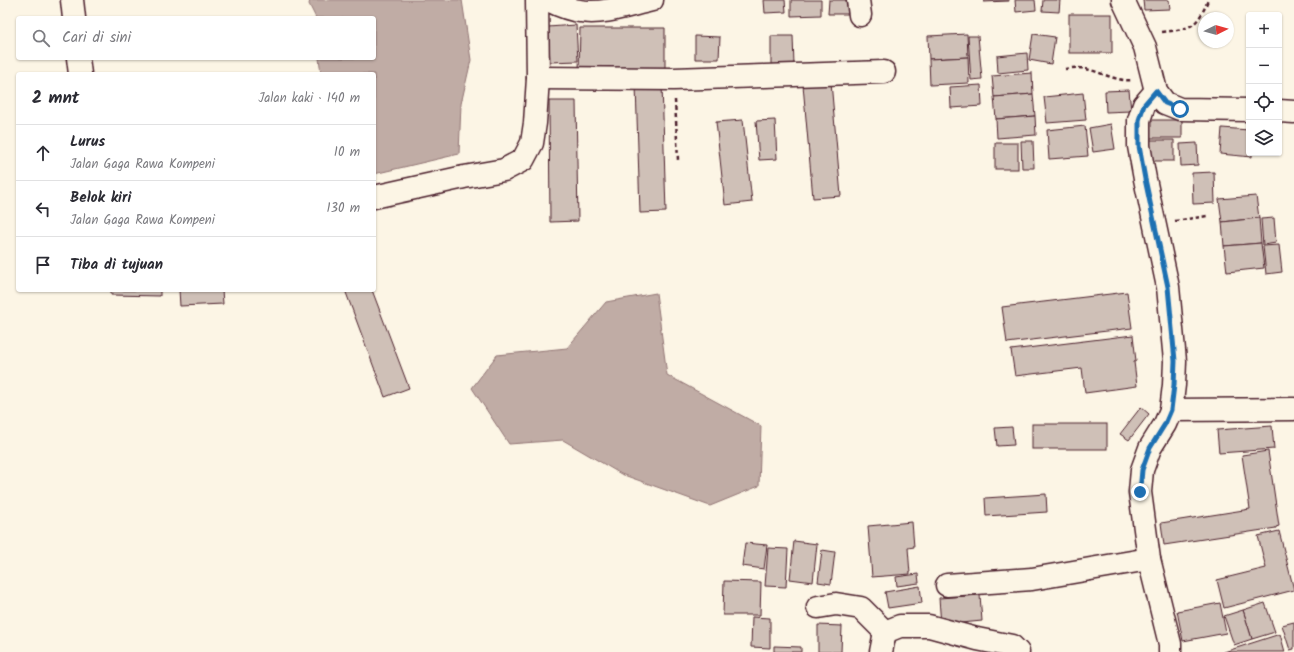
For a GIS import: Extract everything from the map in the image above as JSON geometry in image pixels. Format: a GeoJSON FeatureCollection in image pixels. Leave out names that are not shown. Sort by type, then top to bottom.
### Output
{"type":"FeatureCollection","features":[{"type":"Feature","properties":{"kind":"street"},"geometry":{"type":"LineString","coordinates":[[72,0],[74,16]]}},
{"type":"Feature","properties":{"kind":"street"},"geometry":{"type":"LineString","coordinates":[[376,197],[464,177],[504,170],[523,160],[532,143],[535,123],[538,78],[537,0]]}},
{"type":"Feature","properties":{"kind":"street"},"geometry":{"type":"LineString","coordinates":[[548,0],[561,7],[581,12],[602,11],[652,0]]}},
{"type":"Feature","properties":{"kind":"street"},"geometry":{"type":"LineString","coordinates":[[1123,0],[1145,47],[1154,85],[1165,103],[1180,109],[1246,110]]}},
{"type":"Feature","properties":{"kind":"street"},"geometry":{"type":"LineString","coordinates":[[78,60],[80,72]]}},
{"type":"Feature","properties":{"kind":"street"},"geometry":{"type":"LineString","coordinates":[[538,78],[674,80],[884,72]]}},
{"type":"Feature","properties":{"kind":"street"},"geometry":{"type":"LineString","coordinates":[[1154,85],[1144,105],[1139,120],[1139,146],[1168,287],[1175,361],[1171,410],[1165,424],[1150,448],[1142,470],[1140,492],[1149,559],[1170,644],[1170,652]]}},
{"type":"Feature","properties":{"kind":"street"},"geometry":{"type":"LineString","coordinates":[[1282,111],[1294,112]]}},
{"type":"Feature","properties":{"kind":"street"},"geometry":{"type":"LineString","coordinates":[[1171,410],[1294,409]]}},
{"type":"Feature","properties":{"kind":"street"},"geometry":{"type":"LineString","coordinates":[[947,585],[1032,579],[1149,559]]}},
{"type":"Feature","properties":{"kind":"street"},"geometry":{"type":"LineString","coordinates":[[818,607],[836,604],[861,608],[883,642],[900,626],[929,626],[977,639],[1012,646],[1018,652]]}},
{"type":"Feature","properties":{"kind":"path"},"geometry":{"type":"LineString","coordinates":[[1140,35],[1177,30],[1191,26],[1203,12],[1208,0]]}},
{"type":"Feature","properties":{"kind":"path"},"geometry":{"type":"LineString","coordinates":[[1065,69],[1085,68],[1128,81],[1154,85]]}},
{"type":"Feature","properties":{"kind":"path"},"geometry":{"type":"LineString","coordinates":[[674,80],[678,160]]}},
{"type":"Feature","properties":{"kind":"path"},"geometry":{"type":"LineString","coordinates":[[1155,224],[1207,216]]}},
{"type":"Feature","properties":{"kind":"shaded area"},"geometry":{"type":"Polygon","coordinates":[[[310,0],[462,0],[471,60],[461,104],[459,154],[376,174],[376,72],[321,72],[319,60],[376,60],[376,16],[315,16],[309,4],[310,0]]]}},
{"type":"Feature","properties":{"kind":"shaded area"},"geometry":{"type":"Polygon","coordinates":[[[656,293],[667,375],[761,426],[759,486],[710,506],[621,474],[563,440],[509,444],[472,388],[497,355],[567,348],[606,302],[656,293]]]}},
{"type":"Feature","properties":{"kind":"building"},"geometry":{"type":"Polygon","coordinates":[[[764,0],[785,0],[786,12],[765,13],[764,0]]]}},
{"type":"Feature","properties":{"kind":"building"},"geometry":{"type":"Polygon","coordinates":[[[791,0],[821,0],[821,15],[791,16],[791,0]]]}},
{"type":"Feature","properties":{"kind":"building"},"geometry":{"type":"Polygon","coordinates":[[[829,0],[850,0],[850,14],[828,14],[829,0]]]}},
{"type":"Feature","properties":{"kind":"building"},"geometry":{"type":"Polygon","coordinates":[[[984,0],[1009,0],[1009,1],[984,2],[984,0]]]}},
{"type":"Feature","properties":{"kind":"building"},"geometry":{"type":"Polygon","coordinates":[[[1015,0],[1035,0],[1036,10],[1016,12],[1015,0]]]}},
{"type":"Feature","properties":{"kind":"building"},"geometry":{"type":"Polygon","coordinates":[[[1043,0],[1060,0],[1059,12],[1042,11],[1043,0]]]}},
{"type":"Feature","properties":{"kind":"building"},"geometry":{"type":"Polygon","coordinates":[[[1143,0],[1169,0],[1170,9],[1144,10],[1143,0]]]}},
{"type":"Feature","properties":{"kind":"building"},"geometry":{"type":"Polygon","coordinates":[[[1069,14],[1112,14],[1112,53],[1069,53],[1069,14]]]}},
{"type":"Feature","properties":{"kind":"building"},"geometry":{"type":"Polygon","coordinates":[[[576,25],[578,61],[550,62],[548,27],[576,25]]]}},
{"type":"Feature","properties":{"kind":"building"},"geometry":{"type":"Polygon","coordinates":[[[580,28],[665,28],[665,71],[579,71],[580,28]]]}},
{"type":"Feature","properties":{"kind":"building"},"geometry":{"type":"Polygon","coordinates":[[[967,34],[968,57],[929,59],[928,36],[967,34]]]}},
{"type":"Feature","properties":{"kind":"building"},"geometry":{"type":"Polygon","coordinates":[[[1033,34],[1055,37],[1051,64],[1029,60],[1033,34]]]}},
{"type":"Feature","properties":{"kind":"building"},"geometry":{"type":"Polygon","coordinates":[[[695,36],[720,37],[719,59],[695,59],[695,36]]]}},
{"type":"Feature","properties":{"kind":"building"},"geometry":{"type":"Polygon","coordinates":[[[771,36],[793,36],[794,65],[771,65],[771,36]]]}},
{"type":"Feature","properties":{"kind":"building"},"geometry":{"type":"Polygon","coordinates":[[[968,36],[978,36],[982,79],[971,80],[968,36]]]}},
{"type":"Feature","properties":{"kind":"building"},"geometry":{"type":"Polygon","coordinates":[[[1027,53],[1028,70],[998,73],[997,56],[1027,53]]]}},
{"type":"Feature","properties":{"kind":"building"},"geometry":{"type":"Polygon","coordinates":[[[968,57],[969,83],[930,85],[929,59],[968,57]]]}},
{"type":"Feature","properties":{"kind":"building"},"geometry":{"type":"Polygon","coordinates":[[[1032,73],[1033,94],[994,97],[992,76],[1032,73]]]}},
{"type":"Feature","properties":{"kind":"building"},"geometry":{"type":"Polygon","coordinates":[[[831,82],[841,196],[813,198],[803,85],[831,82]]]}},
{"type":"Feature","properties":{"kind":"building"},"geometry":{"type":"Polygon","coordinates":[[[662,84],[666,212],[640,213],[636,85],[662,84]]]}},
{"type":"Feature","properties":{"kind":"building"},"geometry":{"type":"Polygon","coordinates":[[[981,85],[982,106],[951,108],[950,87],[981,85]]]}},
{"type":"Feature","properties":{"kind":"building"},"geometry":{"type":"Polygon","coordinates":[[[1129,90],[1131,111],[1106,112],[1105,91],[1129,90]]]}},
{"type":"Feature","properties":{"kind":"building"},"geometry":{"type":"Polygon","coordinates":[[[1083,93],[1086,120],[1047,123],[1044,97],[1083,93]]]}},
{"type":"Feature","properties":{"kind":"building"},"geometry":{"type":"Polygon","coordinates":[[[1033,94],[1035,116],[996,119],[994,97],[1033,94]]]}},
{"type":"Feature","properties":{"kind":"building"},"geometry":{"type":"Polygon","coordinates":[[[549,101],[576,101],[578,221],[550,222],[549,101]]]}},
{"type":"Feature","properties":{"kind":"building"},"geometry":{"type":"Polygon","coordinates":[[[1035,116],[1036,135],[997,138],[996,119],[1035,116]]]}},
{"type":"Feature","properties":{"kind":"building"},"geometry":{"type":"Polygon","coordinates":[[[743,120],[752,202],[725,205],[716,122],[743,120]]]}},
{"type":"Feature","properties":{"kind":"building"},"geometry":{"type":"Polygon","coordinates":[[[775,120],[777,159],[759,160],[756,121],[775,120]]]}},
{"type":"Feature","properties":{"kind":"building"},"geometry":{"type":"Polygon","coordinates":[[[1148,120],[1182,120],[1182,138],[1148,138],[1148,120]]]}},
{"type":"Feature","properties":{"kind":"building"},"geometry":{"type":"Polygon","coordinates":[[[1111,124],[1115,149],[1093,152],[1089,128],[1111,124]]]}},
{"type":"Feature","properties":{"kind":"building"},"geometry":{"type":"Polygon","coordinates":[[[1085,126],[1088,156],[1049,159],[1047,130],[1085,126]]]}},
{"type":"Feature","properties":{"kind":"building"},"geometry":{"type":"Polygon","coordinates":[[[1222,128],[1246,130],[1246,156],[1252,157],[1220,154],[1222,128]]]}},
{"type":"Feature","properties":{"kind":"building"},"geometry":{"type":"Polygon","coordinates":[[[1148,140],[1174,140],[1174,161],[1149,161],[1148,140]]]}},
{"type":"Feature","properties":{"kind":"building"},"geometry":{"type":"Polygon","coordinates":[[[1021,141],[1033,141],[1034,168],[1022,168],[1021,141]]]}},
{"type":"Feature","properties":{"kind":"building"},"geometry":{"type":"Polygon","coordinates":[[[995,143],[1018,143],[1018,169],[995,169],[995,143]]]}},
{"type":"Feature","properties":{"kind":"building"},"geometry":{"type":"Polygon","coordinates":[[[1197,143],[1198,165],[1181,166],[1180,144],[1197,143]]]}},
{"type":"Feature","properties":{"kind":"building"},"geometry":{"type":"Polygon","coordinates":[[[1214,172],[1215,203],[1193,204],[1192,173],[1214,172]]]}},
{"type":"Feature","properties":{"kind":"building"},"geometry":{"type":"Polygon","coordinates":[[[1256,196],[1259,218],[1222,222],[1219,199],[1256,196]]]}},
{"type":"Feature","properties":{"kind":"building"},"geometry":{"type":"Polygon","coordinates":[[[1259,218],[1261,243],[1224,246],[1222,222],[1259,218]]]}},
{"type":"Feature","properties":{"kind":"building"},"geometry":{"type":"Polygon","coordinates":[[[1274,218],[1276,243],[1263,245],[1261,219],[1274,218]]]}},
{"type":"Feature","properties":{"kind":"building"},"geometry":{"type":"Polygon","coordinates":[[[1261,243],[1264,268],[1227,272],[1224,246],[1261,243]]]}},
{"type":"Feature","properties":{"kind":"building"},"geometry":{"type":"Polygon","coordinates":[[[1279,245],[1282,272],[1266,274],[1263,246],[1279,245]]]}},
{"type":"Feature","properties":{"kind":"building"},"geometry":{"type":"Polygon","coordinates":[[[111,292],[160,292],[160,296],[111,295],[111,292]]]}},
{"type":"Feature","properties":{"kind":"building"},"geometry":{"type":"Polygon","coordinates":[[[179,292],[222,292],[223,304],[180,306],[179,292]]]}},
{"type":"Feature","properties":{"kind":"building"},"geometry":{"type":"Polygon","coordinates":[[[346,292],[373,292],[409,388],[385,397],[346,292]]]}},
{"type":"Feature","properties":{"kind":"building"},"geometry":{"type":"Polygon","coordinates":[[[1127,292],[1132,328],[1007,343],[1002,307],[1127,292]]]}},
{"type":"Feature","properties":{"kind":"building"},"geometry":{"type":"Polygon","coordinates":[[[1133,335],[1137,386],[1085,393],[1082,368],[1015,376],[1011,350],[1133,335]]]}},
{"type":"Feature","properties":{"kind":"building"},"geometry":{"type":"Polygon","coordinates":[[[1141,407],[1149,414],[1129,440],[1120,434],[1141,407]]]}},
{"type":"Feature","properties":{"kind":"building"},"geometry":{"type":"Polygon","coordinates":[[[1032,424],[1107,424],[1107,449],[1032,449],[1032,424]]]}},
{"type":"Feature","properties":{"kind":"building"},"geometry":{"type":"Polygon","coordinates":[[[1272,426],[1274,449],[1219,453],[1217,430],[1272,426]]]}},
{"type":"Feature","properties":{"kind":"building"},"geometry":{"type":"Polygon","coordinates":[[[1012,427],[1014,445],[997,446],[995,428],[1012,427]]]}},
{"type":"Feature","properties":{"kind":"building"},"geometry":{"type":"Polygon","coordinates":[[[1268,451],[1279,526],[1276,528],[1164,545],[1161,523],[1250,509],[1242,455],[1268,451]]]}},
{"type":"Feature","properties":{"kind":"building"},"geometry":{"type":"Polygon","coordinates":[[[1046,494],[1047,512],[986,516],[985,498],[1046,494]]]}},
{"type":"Feature","properties":{"kind":"building"},"geometry":{"type":"Polygon","coordinates":[[[912,522],[914,547],[908,548],[910,574],[872,577],[868,526],[912,522]]]}},
{"type":"Feature","properties":{"kind":"building"},"geometry":{"type":"Polygon","coordinates":[[[1279,531],[1294,590],[1224,608],[1217,580],[1266,568],[1258,536],[1279,531]]]}},
{"type":"Feature","properties":{"kind":"building"},"geometry":{"type":"Polygon","coordinates":[[[794,541],[817,544],[813,582],[790,579],[794,541]]]}},
{"type":"Feature","properties":{"kind":"building"},"geometry":{"type":"Polygon","coordinates":[[[745,543],[767,545],[764,569],[742,566],[745,543]]]}},
{"type":"Feature","properties":{"kind":"building"},"geometry":{"type":"Polygon","coordinates":[[[768,548],[788,549],[786,587],[765,586],[768,548]]]}},
{"type":"Feature","properties":{"kind":"building"},"geometry":{"type":"Polygon","coordinates":[[[822,550],[835,552],[831,584],[818,582],[822,550]]]}},
{"type":"Feature","properties":{"kind":"building"},"geometry":{"type":"Polygon","coordinates":[[[918,574],[919,583],[897,586],[896,577],[918,574]]]}},
{"type":"Feature","properties":{"kind":"building"},"geometry":{"type":"Polygon","coordinates":[[[724,581],[761,582],[760,615],[723,615],[724,581]]]}},
{"type":"Feature","properties":{"kind":"building"},"geometry":{"type":"Polygon","coordinates":[[[920,586],[922,603],[888,608],[885,592],[920,586]]]}},
{"type":"Feature","properties":{"kind":"building"},"geometry":{"type":"Polygon","coordinates":[[[980,595],[982,621],[941,625],[939,598],[980,595]]]}},
{"type":"Feature","properties":{"kind":"building"},"geometry":{"type":"Polygon","coordinates":[[[1220,603],[1226,633],[1183,641],[1177,611],[1220,603]]]}},
{"type":"Feature","properties":{"kind":"building"},"geometry":{"type":"Polygon","coordinates":[[[1265,603],[1275,632],[1252,639],[1243,610],[1265,603]]]}},
{"type":"Feature","properties":{"kind":"building"},"geometry":{"type":"Polygon","coordinates":[[[1243,610],[1252,639],[1234,645],[1224,616],[1243,610]]]}},
{"type":"Feature","properties":{"kind":"building"},"geometry":{"type":"Polygon","coordinates":[[[752,617],[770,618],[770,648],[751,647],[752,617]]]}},
{"type":"Feature","properties":{"kind":"building"},"geometry":{"type":"Polygon","coordinates":[[[1294,622],[1294,649],[1290,650],[1282,625],[1294,622]]]}},
{"type":"Feature","properties":{"kind":"building"},"geometry":{"type":"Polygon","coordinates":[[[818,625],[842,626],[841,652],[818,652],[818,625]]]}},
{"type":"Feature","properties":{"kind":"building"},"geometry":{"type":"Polygon","coordinates":[[[1280,634],[1285,652],[1224,652],[1280,634]]]}},
{"type":"Feature","properties":{"kind":"building"},"geometry":{"type":"Polygon","coordinates":[[[774,646],[801,647],[801,652],[774,652],[774,646]]]}},
{"type":"Feature","properties":{"kind":"route"},"geometry":{"type":"LineString","coordinates":[[1140,492],[1142,470],[1150,448],[1165,424],[1171,410],[1175,361],[1168,287],[1139,146],[1139,120],[1144,105],[1156,91],[1165,103],[1180,109]]}}]}
